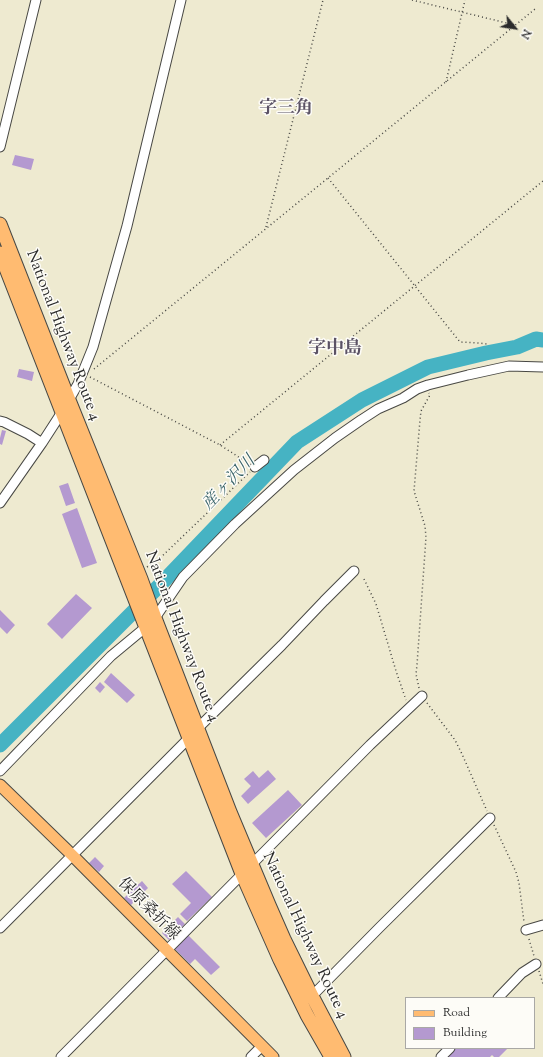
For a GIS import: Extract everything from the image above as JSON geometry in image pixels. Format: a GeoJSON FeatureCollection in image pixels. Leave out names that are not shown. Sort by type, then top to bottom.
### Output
{"type":"FeatureCollection","features":[{"type":"Feature","properties":{"kind":"highway","name":"National Highway Route 4"},"geometry":{"type":"LineString","coordinates":[[0,224],[140,575],[149,620],[189,738],[242,874],[280,960],[331,1057]]}},
{"type":"Feature","properties":{"kind":"highway","name":"National Highway Route 4"},"geometry":{"type":"LineString","coordinates":[[0,253],[131,589],[149,620],[198,728],[230,812],[284,938],[344,1057]]}},
{"type":"Feature","properties":{"kind":"main road","name":"保原桑折線"},"geometry":{"type":"LineString","coordinates":[[0,785],[72,855],[273,1057]]}},
{"type":"Feature","properties":{"kind":"street"},"geometry":{"type":"LineString","coordinates":[[0,147],[36,0]]}},
{"type":"Feature","properties":{"kind":"street"},"geometry":{"type":"LineString","coordinates":[[0,502],[62,412],[78,384],[94,347],[128,226],[181,0]]}},
{"type":"Feature","properties":{"kind":"street"},"geometry":{"type":"LineString","coordinates":[[0,771],[111,656],[149,620],[188,571],[235,524],[294,470],[335,438],[378,409],[428,385],[509,366],[543,367]]}},
{"type":"Feature","properties":{"kind":"street"},"geometry":{"type":"LineString","coordinates":[[0,421],[28,434],[42,443]]}},
{"type":"Feature","properties":{"kind":"street"},"geometry":{"type":"LineString","coordinates":[[255,467],[264,460]]}},
{"type":"Feature","properties":{"kind":"street"},"geometry":{"type":"LineString","coordinates":[[198,728],[354,572]]}},
{"type":"Feature","properties":{"kind":"street"},"geometry":{"type":"LineString","coordinates":[[61,1057],[370,745],[422,696]]}},
{"type":"Feature","properties":{"kind":"street"},"geometry":{"type":"LineString","coordinates":[[0,928],[189,738]]}},
{"type":"Feature","properties":{"kind":"street"},"geometry":{"type":"LineString","coordinates":[[312,996],[490,818]]}},
{"type":"Feature","properties":{"kind":"street"},"geometry":{"type":"LineString","coordinates":[[526,930],[543,925]]}},
{"type":"Feature","properties":{"kind":"street"},"geometry":{"type":"LineString","coordinates":[[499,997],[522,972],[536,964]]}},
{"type":"Feature","properties":{"kind":"street"},"geometry":{"type":"LineString","coordinates":[[251,1057],[262,1046]]}},
{"type":"Feature","properties":{"kind":"street"},"geometry":{"type":"LineString","coordinates":[[441,1057],[449,1049]]}},
{"type":"Feature","properties":{"kind":"path"},"geometry":{"type":"LineString","coordinates":[[266,228],[323,0]]}},
{"type":"Feature","properties":{"kind":"path"},"geometry":{"type":"LineString","coordinates":[[412,0],[515,25]]}},
{"type":"Feature","properties":{"kind":"path"},"geometry":{"type":"LineString","coordinates":[[446,82],[465,0]]}},
{"type":"Feature","properties":{"kind":"path"},"geometry":{"type":"LineString","coordinates":[[83,373],[93,370],[536,9]]}},
{"type":"Feature","properties":{"kind":"path"},"geometry":{"type":"LineString","coordinates":[[328,178],[460,342],[487,344]]}},
{"type":"Feature","properties":{"kind":"path"},"geometry":{"type":"LineString","coordinates":[[220,445],[543,181]]}},
{"type":"Feature","properties":{"kind":"path"},"geometry":{"type":"LineString","coordinates":[[83,373],[220,445],[255,467],[158,560],[140,575]]}},
{"type":"Feature","properties":{"kind":"path"},"geometry":{"type":"LineString","coordinates":[[428,385],[430,395],[421,411],[414,491],[426,532],[416,674],[417,684],[422,696],[452,735],[516,872],[519,883],[523,920],[543,984]]}},
{"type":"Feature","properties":{"kind":"path"},"geometry":{"type":"LineString","coordinates":[[364,579],[376,604],[396,671],[409,708]]}},
{"type":"Feature","properties":{"kind":"building"},"geometry":{"type":"Polygon","coordinates":[[[15,155],[34,159],[31,170],[12,165],[15,155]]]}},
{"type":"Feature","properties":{"kind":"building"},"geometry":{"type":"Polygon","coordinates":[[[19,369],[34,372],[32,381],[17,377],[19,369]]]}},
{"type":"Feature","properties":{"kind":"building"},"geometry":{"type":"Polygon","coordinates":[[[2,430],[6,431],[2,445],[0,444],[0,438],[2,430]]]}},
{"type":"Feature","properties":{"kind":"building"},"geometry":{"type":"Polygon","coordinates":[[[68,483],[75,503],[66,506],[59,486],[68,483]]]}},
{"type":"Feature","properties":{"kind":"building"},"geometry":{"type":"Polygon","coordinates":[[[77,508],[97,563],[82,568],[62,514],[77,508]]]}},
{"type":"Feature","properties":{"kind":"building"},"geometry":{"type":"Polygon","coordinates":[[[76,594],[92,608],[62,639],[47,624],[76,594]]]}},
{"type":"Feature","properties":{"kind":"building"},"geometry":{"type":"Polygon","coordinates":[[[0,610],[15,625],[7,634],[0,627],[0,610]]]}},
{"type":"Feature","properties":{"kind":"building"},"geometry":{"type":"Polygon","coordinates":[[[111,673],[135,695],[127,703],[104,682],[111,673]]]}},
{"type":"Feature","properties":{"kind":"building"},"geometry":{"type":"Polygon","coordinates":[[[100,682],[105,687],[100,693],[95,688],[100,682]]]}},
{"type":"Feature","properties":{"kind":"building"},"geometry":{"type":"Polygon","coordinates":[[[268,770],[276,779],[248,804],[241,796],[251,786],[244,779],[253,771],[259,778],[268,770]]]}},
{"type":"Feature","properties":{"kind":"building"},"geometry":{"type":"Polygon","coordinates":[[[288,790],[302,805],[266,838],[252,823],[288,790]]]}},
{"type":"Feature","properties":{"kind":"building"},"geometry":{"type":"Polygon","coordinates":[[[95,857],[104,866],[99,872],[89,863],[95,857]]]}},
{"type":"Feature","properties":{"kind":"building"},"geometry":{"type":"Polygon","coordinates":[[[186,871],[212,897],[187,921],[180,914],[191,903],[172,884],[186,871]]]}},
{"type":"Feature","properties":{"kind":"building"},"geometry":{"type":"Polygon","coordinates":[[[142,881],[148,888],[131,905],[124,898],[142,881]]]}},
{"type":"Feature","properties":{"kind":"building"},"geometry":{"type":"Polygon","coordinates":[[[178,917],[185,924],[169,940],[162,933],[178,917]]]}},
{"type":"Feature","properties":{"kind":"building"},"geometry":{"type":"Polygon","coordinates":[[[186,933],[220,967],[211,975],[195,959],[190,964],[173,947],[186,933]]]}},
{"type":"Feature","properties":{"kind":"building"},"geometry":{"type":"Polygon","coordinates":[[[454,1049],[507,1049],[499,1057],[494,1057],[492,1055],[490,1057],[446,1057],[454,1049]]]}},
{"type":"Feature","properties":{"kind":"waterway","name":"産ヶ沢川"},"geometry":{"type":"LineString","coordinates":[[0,745],[158,587],[297,442],[362,400],[428,367],[517,347],[536,339],[543,340]]}},
{"type":"Feature","properties":{"kind":"district","name":"字三角"},"geometry":{"type":"Point","coordinates":[286,110]}},
{"type":"Feature","properties":{"kind":"district","name":"字中島"},"geometry":{"type":"Point","coordinates":[335,350]}}]}
